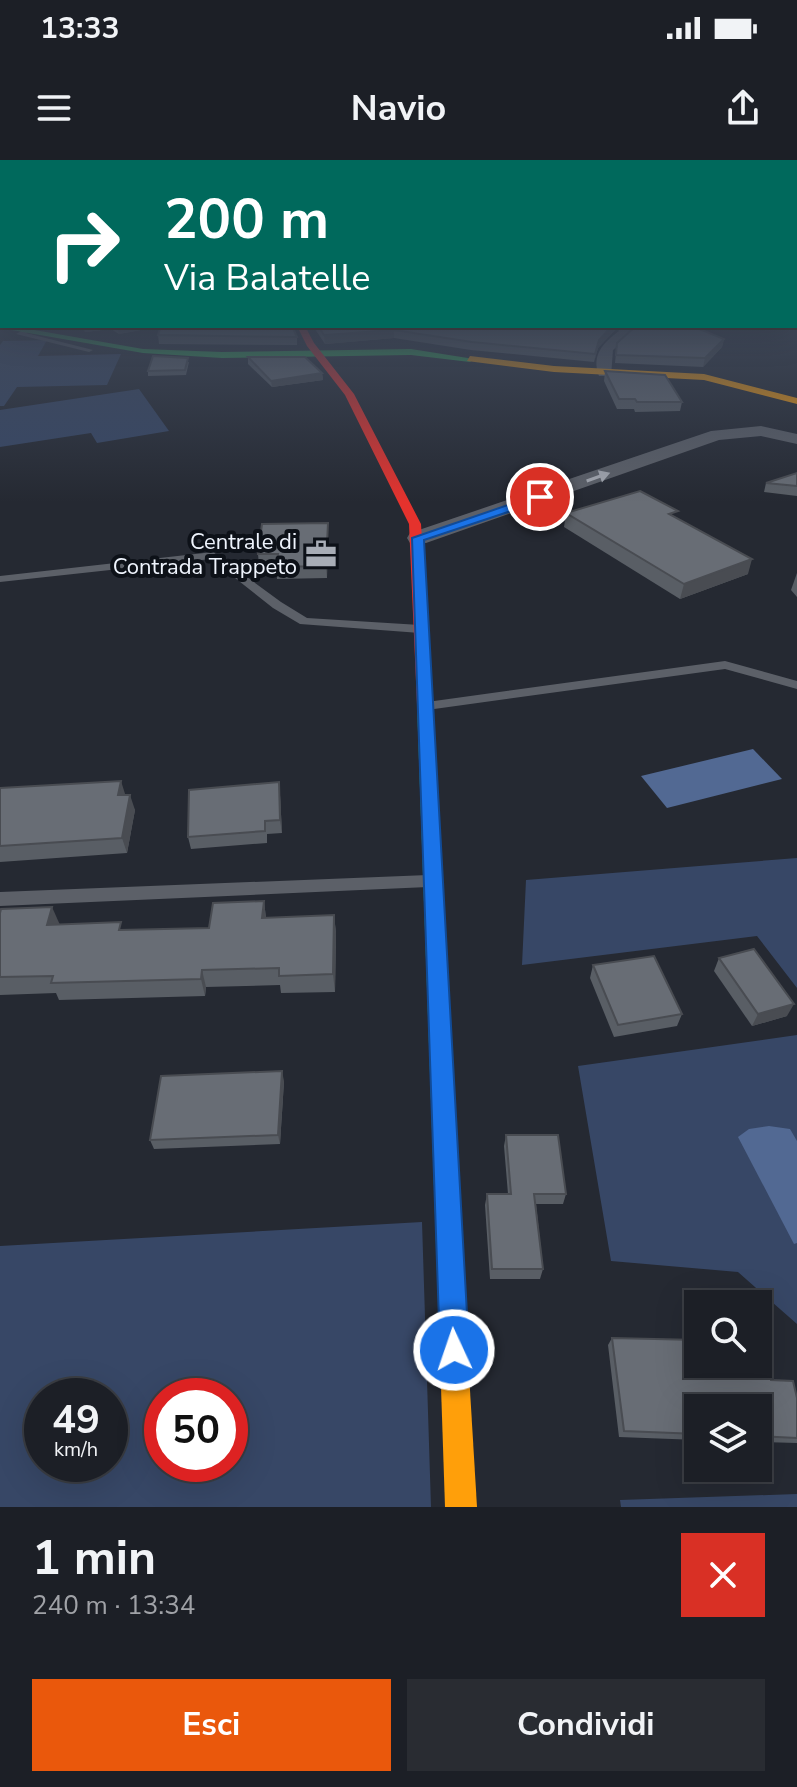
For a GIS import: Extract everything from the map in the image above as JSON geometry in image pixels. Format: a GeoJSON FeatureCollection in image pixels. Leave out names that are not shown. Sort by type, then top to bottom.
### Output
{"type":"FeatureCollection","features":[{"type":"Feature","properties":{"kind":"main road"},"geometry":{"type":"LineString","coordinates":[[335,377],[377,447],[415,524],[418,538],[461,1507]]}},
{"type":"Feature","properties":{"kind":"main road"},"geometry":{"type":"LineString","coordinates":[[342,385],[350,377]]}},
{"type":"Feature","properties":{"kind":"main road"},"geometry":{"type":"LineString","coordinates":[[701,377],[797,400]]}},
{"type":"Feature","properties":{"kind":"street"},"geometry":{"type":"LineString","coordinates":[[418,538],[717,435],[761,431],[797,439]]}},
{"type":"Feature","properties":{"kind":"lane"},"geometry":{"type":"LineString","coordinates":[[0,579],[213,555],[277,605],[304,621],[420,629]]}},
{"type":"Feature","properties":{"kind":"lane"},"geometry":{"type":"LineString","coordinates":[[427,706],[725,665],[797,685]]}},
{"type":"Feature","properties":{"kind":"lane"},"geometry":{"type":"LineString","coordinates":[[0,899],[433,881]]}},
{"type":"Feature","properties":{"kind":"shaded area"},"geometry":{"type":"Polygon","coordinates":[[[0,377],[111,377],[107,385],[17,387],[4,406],[0,406],[0,377]]]}},
{"type":"Feature","properties":{"kind":"shaded area"},"geometry":{"type":"Polygon","coordinates":[[[139,389],[169,431],[97,443],[91,433],[0,447],[0,410],[139,389]]]}},
{"type":"Feature","properties":{"kind":"shaded area"},"geometry":{"type":"Polygon","coordinates":[[[753,749],[782,779],[667,808],[641,776],[753,749]]]}},
{"type":"Feature","properties":{"kind":"shaded area"},"geometry":{"type":"Polygon","coordinates":[[[797,858],[797,988],[757,936],[522,965],[526,880],[797,858]]]}},
{"type":"Feature","properties":{"kind":"shaded area"},"geometry":{"type":"Polygon","coordinates":[[[797,1035],[797,1324],[772,1302],[772,1290],[758,1290],[738,1272],[611,1261],[578,1066],[797,1035]]]}},
{"type":"Feature","properties":{"kind":"shaded area"},"geometry":{"type":"Polygon","coordinates":[[[769,1126],[790,1129],[797,1141],[797,1243],[794,1244],[738,1137],[749,1129],[769,1126]]]}},
{"type":"Feature","properties":{"kind":"shaded area"},"geometry":{"type":"Polygon","coordinates":[[[422,1222],[431,1507],[0,1507],[0,1246],[422,1222]]]}},
{"type":"Feature","properties":{"kind":"shaded area"},"geometry":{"type":"Polygon","coordinates":[[[797,1494],[797,1507],[621,1507],[620,1500],[797,1494]]]}},
{"type":"Feature","properties":{"kind":"building"},"geometry":{"type":"Polygon","coordinates":[[[267,377],[297,377],[271,381],[267,377]]]}},
{"type":"Feature","properties":{"kind":"building"},"geometry":{"type":"Polygon","coordinates":[[[608,377],[666,377],[682,402],[637,402],[635,399],[619,399],[608,377]]]}},
{"type":"Feature","properties":{"kind":"building"},"geometry":{"type":"Polygon","coordinates":[[[797,473],[797,486],[766,483],[797,473]]]}},
{"type":"Feature","properties":{"kind":"building"},"geometry":{"type":"Polygon","coordinates":[[[640,491],[678,511],[669,514],[752,559],[684,584],[566,513],[640,491]]]}},
{"type":"Feature","properties":{"kind":"building"},"geometry":{"type":"Polygon","coordinates":[[[328,523],[326,566],[276,567],[278,554],[258,554],[262,524],[328,523]]]}},
{"type":"Feature","properties":{"kind":"building"},"geometry":{"type":"Polygon","coordinates":[[[121,781],[118,795],[130,795],[122,838],[0,846],[0,788],[121,781]]]}},
{"type":"Feature","properties":{"kind":"building"},"geometry":{"type":"Polygon","coordinates":[[[279,782],[280,820],[265,821],[265,831],[188,837],[189,790],[279,782]]]}},
{"type":"Feature","properties":{"kind":"building"},"geometry":{"type":"Polygon","coordinates":[[[264,901],[262,918],[334,915],[333,974],[279,976],[279,968],[202,970],[201,979],[51,983],[53,976],[0,977],[1,909],[52,907],[47,925],[121,922],[119,930],[209,928],[213,903],[264,901]]]}},
{"type":"Feature","properties":{"kind":"building"},"geometry":{"type":"Polygon","coordinates":[[[754,949],[794,1004],[758,1014],[719,958],[754,949]]]}},
{"type":"Feature","properties":{"kind":"building"},"geometry":{"type":"Polygon","coordinates":[[[654,956],[682,1014],[618,1025],[593,965],[654,956]]]}},
{"type":"Feature","properties":{"kind":"building"},"geometry":{"type":"Polygon","coordinates":[[[282,1071],[278,1135],[150,1140],[161,1076],[282,1071]]]}},
{"type":"Feature","properties":{"kind":"building"},"geometry":{"type":"Polygon","coordinates":[[[506,1135],[558,1135],[566,1194],[534,1194],[543,1269],[492,1269],[487,1194],[511,1194],[506,1135]]]}},
{"type":"Feature","properties":{"kind":"building"},"geometry":{"type":"Polygon","coordinates":[[[612,1338],[684,1340],[684,1378],[793,1381],[797,1398],[797,1438],[772,1437],[772,1394],[684,1394],[684,1433],[624,1431],[612,1338]]]}},
{"type":"Feature","properties":{"kind":"traffic: fast"},"geometry":{"type":"LineString","coordinates":[[425,704],[454,1357]]}},
{"type":"Feature","properties":{"kind":"traffic: slow"},"geometry":{"type":"LineString","coordinates":[[701,377],[797,401]]}},
{"type":"Feature","properties":{"kind":"traffic: slow"},"geometry":{"type":"LineString","coordinates":[[454,1357],[461,1507]]}},
{"type":"Feature","properties":{"kind":"traffic: jam"},"geometry":{"type":"LineString","coordinates":[[336,377],[349,394],[415,524],[425,704]]}},
{"type":"Feature","properties":{"kind":"place","name":"Centrale di Contrada Trappeto"},"geometry":{"type":"Point","coordinates":[321,554]}},
{"type":"Feature","properties":{"kind":"route"},"geometry":{"type":"LineString","coordinates":[[454,1350],[418,538],[540,497]]}}]}
